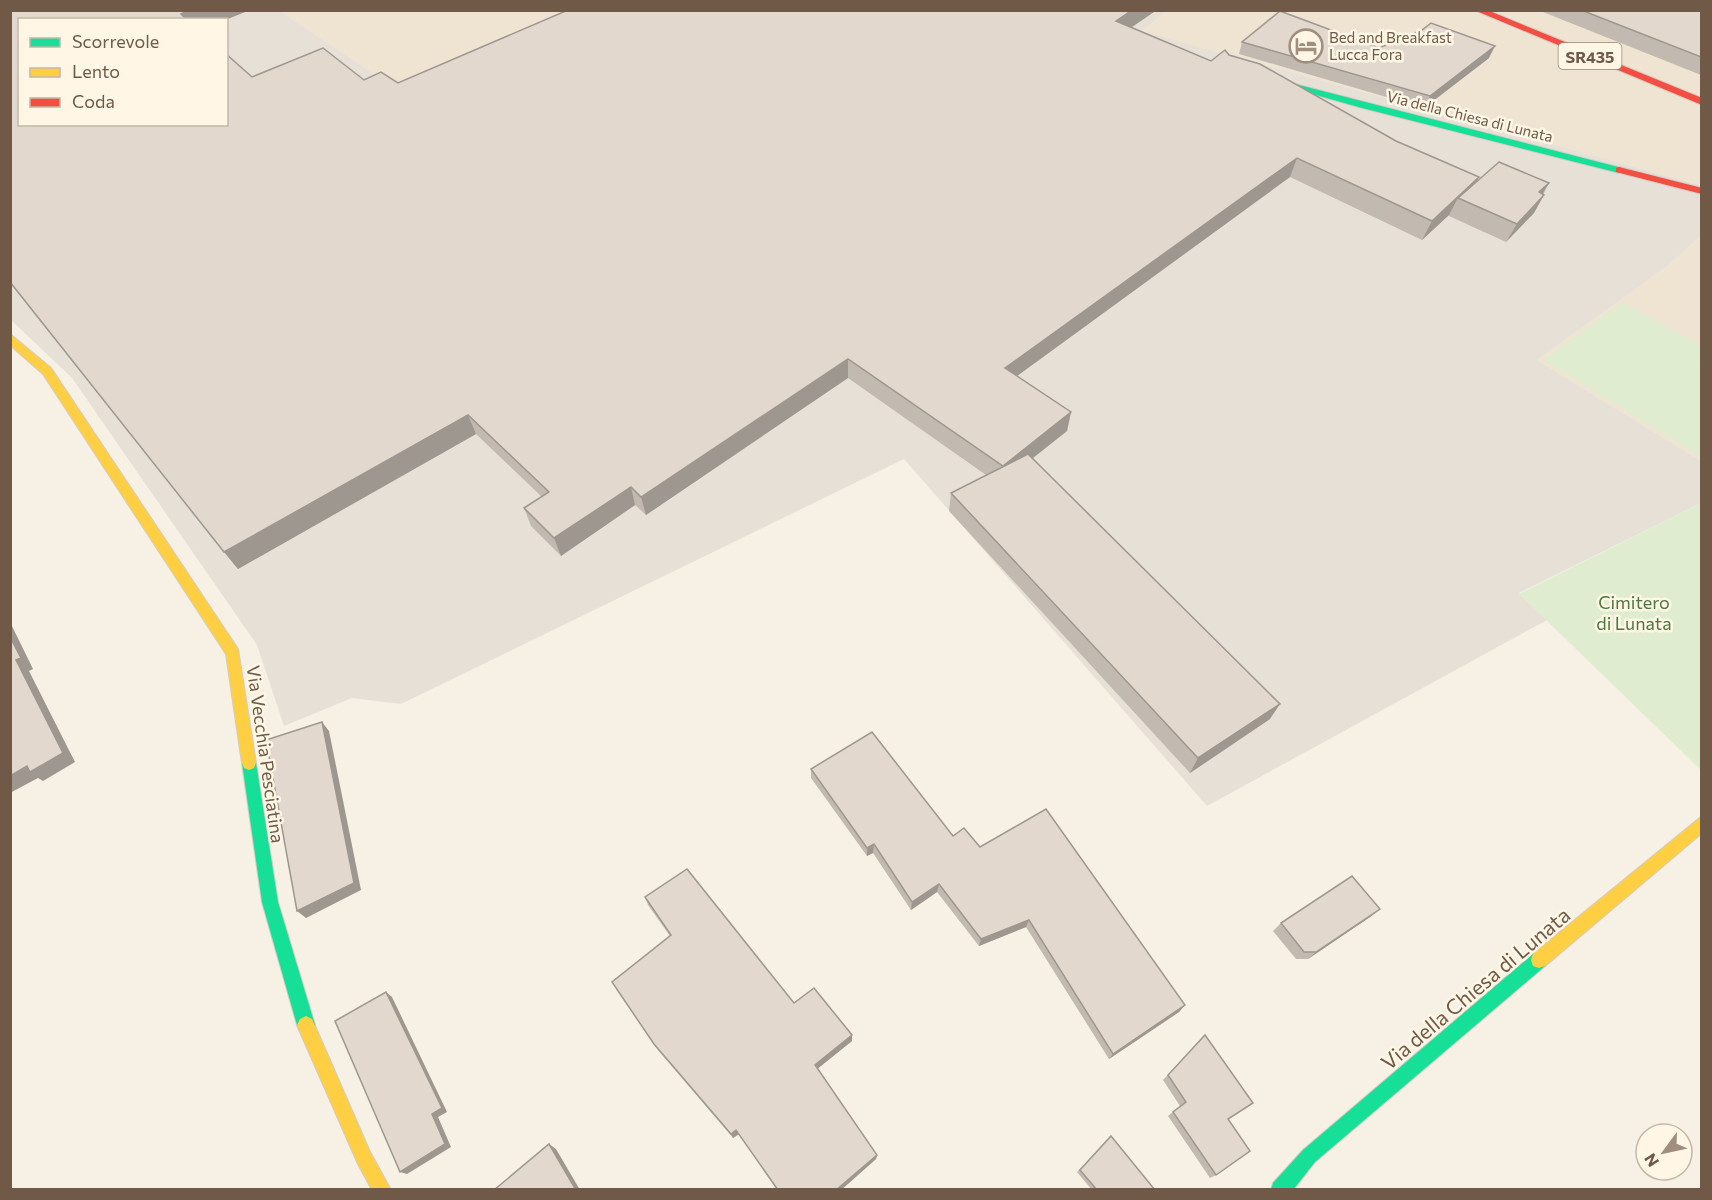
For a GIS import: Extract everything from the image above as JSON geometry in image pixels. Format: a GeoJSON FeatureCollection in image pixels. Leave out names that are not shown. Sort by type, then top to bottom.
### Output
{"type":"FeatureCollection","features":[{"type":"Feature","properties":{"kind":"street","name":"SR435"},"geometry":{"type":"LineString","coordinates":[[1478,10],[1701,102]]}},
{"type":"Feature","properties":{"kind":"street","name":"Via della Chiesa di Lunata"},"geometry":{"type":"LineString","coordinates":[[1243,71],[1365,106],[1701,191]]}},
{"type":"Feature","properties":{"kind":"street","name":"Via Vecchia Pesciatina"},"geometry":{"type":"LineString","coordinates":[[10,338],[47,371],[233,653],[270,902],[309,1036],[364,1158],[382,1190]]}},
{"type":"Feature","properties":{"kind":"street","name":"Via della Chiesa di Lunata"},"geometry":{"type":"LineString","coordinates":[[1280,1190],[1309,1156],[1376,1097],[1701,824]]}},
{"type":"Feature","properties":{"kind":"shaded area"},"geometry":{"type":"Polygon","coordinates":[[[1168,10],[1701,11],[1701,185],[1140,31],[1168,10]]]}},
{"type":"Feature","properties":{"kind":"shaded area"},"geometry":{"type":"Polygon","coordinates":[[[10,11],[280,11],[406,95],[595,11],[1167,11],[1141,31],[1701,185],[1701,236],[1666,267],[1537,360],[1701,461],[1701,503],[1519,593],[1547,620],[1207,806],[904,459],[401,704],[352,698],[284,726],[257,645],[72,378],[11,320],[10,11]]]}},
{"type":"Feature","properties":{"kind":"shaded area"},"geometry":{"type":"Polygon","coordinates":[[[280,11],[595,11],[406,95],[280,11]]]}},
{"type":"Feature","properties":{"kind":"shaded area"},"geometry":{"type":"Polygon","coordinates":[[[1701,236],[1701,461],[1537,360],[1666,267],[1701,236]]]}},
{"type":"Feature","properties":{"kind":"green space"},"geometry":{"type":"Polygon","coordinates":[[[1622,302],[1701,346],[1701,359],[1635,414],[1701,360],[1701,457],[1544,360],[1622,302]]]}},
{"type":"Feature","properties":{"kind":"green space","name":"Cimitero di Lunata"},"geometry":{"type":"Polygon","coordinates":[[[1701,503],[1701,770],[1519,594],[1701,503]]]}},
{"type":"Feature","properties":{"kind":"building"},"geometry":{"type":"Polygon","coordinates":[[[10,10],[189,10],[181,14],[185,18],[18,18],[18,126],[228,126],[228,56],[252,77],[323,48],[364,80],[381,72],[398,83],[568,10],[1132,10],[1116,21],[1211,61],[1225,50],[1229,55],[1260,64],[1396,141],[1479,177],[1432,221],[1297,158],[1005,368],[1071,412],[1003,466],[848,359],[641,497],[631,487],[554,538],[524,508],[549,492],[468,415],[224,552],[10,282],[10,10]]]}},
{"type":"Feature","properties":{"kind":"building"},"geometry":{"type":"Polygon","coordinates":[[[1581,10],[1701,10],[1701,57],[1581,10]]]}},
{"type":"Feature","properties":{"kind":"building"},"geometry":{"type":"Polygon","coordinates":[[[1280,11],[1379,48],[1422,30],[1431,23],[1495,46],[1430,96],[1242,42],[1280,11]]]}},
{"type":"Feature","properties":{"kind":"building"},"geometry":{"type":"Polygon","coordinates":[[[1499,162],[1549,183],[1539,192],[1544,195],[1517,224],[1458,198],[1499,162]]]}},
{"type":"Feature","properties":{"kind":"building"},"geometry":{"type":"Polygon","coordinates":[[[1028,454],[1280,704],[1198,758],[951,493],[1028,454]]]}},
{"type":"Feature","properties":{"kind":"building"},"geometry":{"type":"Polygon","coordinates":[[[10,637],[21,658],[16,660],[63,753],[30,772],[27,766],[10,776],[10,637]]]}},
{"type":"Feature","properties":{"kind":"building"},"geometry":{"type":"Polygon","coordinates":[[[322,722],[354,883],[297,911],[266,740],[322,722]]]}},
{"type":"Feature","properties":{"kind":"building"},"geometry":{"type":"Polygon","coordinates":[[[872,732],[953,836],[964,828],[980,847],[1046,809],[1185,1005],[1113,1054],[1029,920],[981,939],[939,884],[912,902],[874,844],[867,848],[811,769],[872,732]]]}},
{"type":"Feature","properties":{"kind":"building"},"geometry":{"type":"Polygon","coordinates":[[[687,869],[794,1003],[814,988],[852,1035],[815,1065],[877,1155],[836,1190],[778,1190],[736,1130],[731,1134],[654,1044],[612,982],[671,935],[645,897],[687,869]]]}},
{"type":"Feature","properties":{"kind":"building"},"geometry":{"type":"Polygon","coordinates":[[[1352,876],[1380,909],[1316,952],[1304,952],[1281,923],[1352,876]]]}},
{"type":"Feature","properties":{"kind":"building"},"geometry":{"type":"Polygon","coordinates":[[[386,992],[442,1108],[432,1114],[445,1144],[400,1172],[335,1021],[386,992]]]}},
{"type":"Feature","properties":{"kind":"building"},"geometry":{"type":"Polygon","coordinates":[[[1205,1035],[1253,1103],[1228,1119],[1250,1151],[1216,1175],[1173,1112],[1186,1102],[1168,1075],[1205,1035]]]}},
{"type":"Feature","properties":{"kind":"building"},"geometry":{"type":"Polygon","coordinates":[[[1111,1136],[1155,1190],[1097,1190],[1080,1170],[1111,1136]]]}},
{"type":"Feature","properties":{"kind":"building"},"geometry":{"type":"Polygon","coordinates":[[[549,1144],[576,1190],[494,1190],[549,1144]]]}},
{"type":"Feature","properties":{"kind":"traffic: fast"},"geometry":{"type":"LineString","coordinates":[[1259,76],[1365,106],[1619,170]]}},
{"type":"Feature","properties":{"kind":"traffic: fast"},"geometry":{"type":"LineString","coordinates":[[249,763],[270,902],[306,1025]]}},
{"type":"Feature","properties":{"kind":"traffic: fast"},"geometry":{"type":"LineString","coordinates":[[1280,1190],[1309,1156],[1539,960]]}},
{"type":"Feature","properties":{"kind":"traffic: slow"},"geometry":{"type":"LineString","coordinates":[[10,338],[47,371],[233,653],[249,763]]}},
{"type":"Feature","properties":{"kind":"traffic: slow"},"geometry":{"type":"LineString","coordinates":[[1539,960],[1702,823]]}},
{"type":"Feature","properties":{"kind":"traffic: slow"},"geometry":{"type":"LineString","coordinates":[[306,1025],[364,1158],[382,1190]]}},
{"type":"Feature","properties":{"kind":"traffic: jam"},"geometry":{"type":"LineString","coordinates":[[1478,10],[1702,102]]}},
{"type":"Feature","properties":{"kind":"traffic: jam"},"geometry":{"type":"LineString","coordinates":[[1619,170],[1702,191]]}},
{"type":"Feature","properties":{"kind":"place","name":"Bed and Breakfast Lucca Fora"},"geometry":{"type":"Point","coordinates":[1306,46]}}]}
